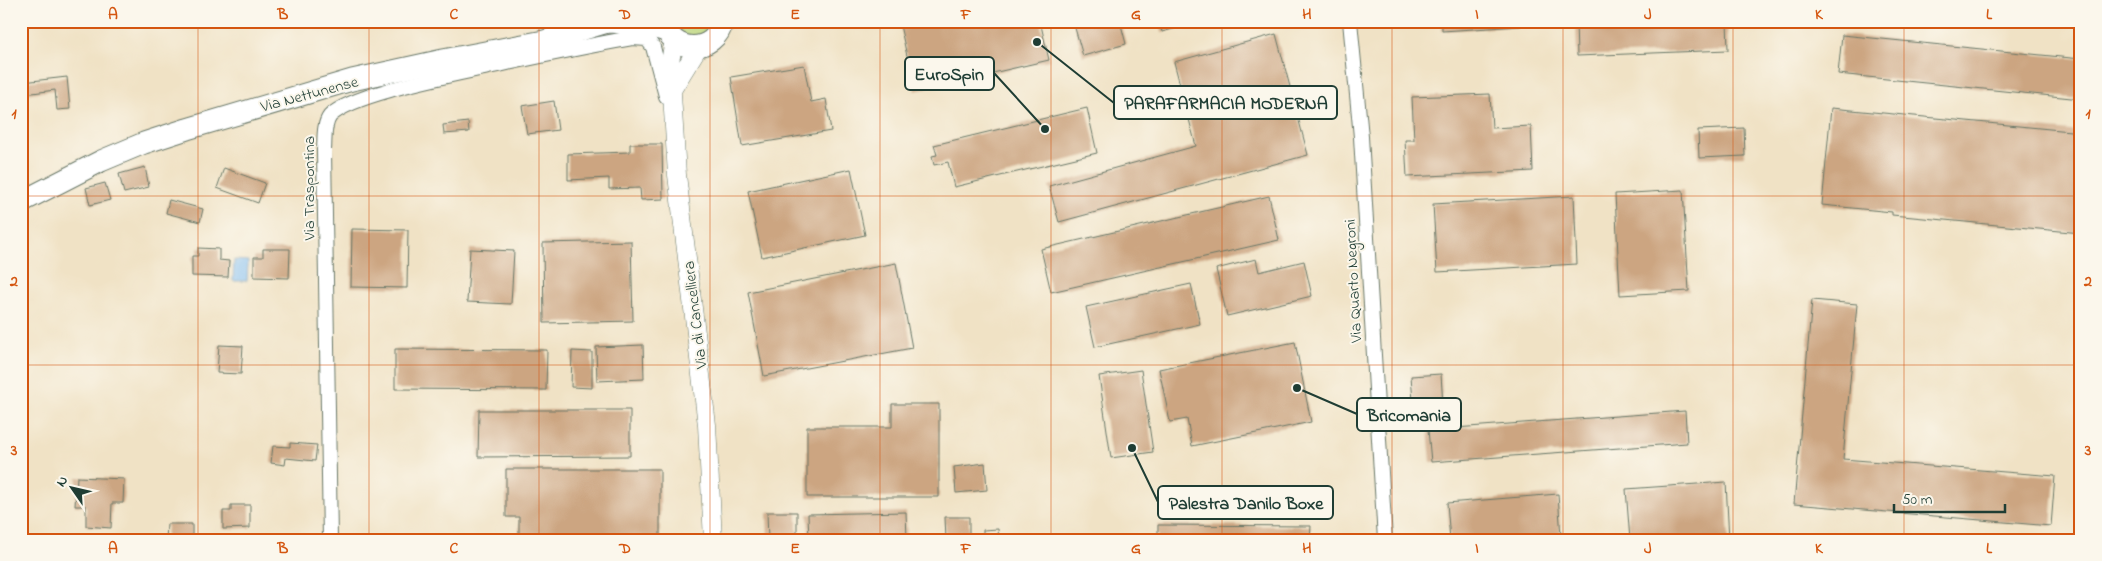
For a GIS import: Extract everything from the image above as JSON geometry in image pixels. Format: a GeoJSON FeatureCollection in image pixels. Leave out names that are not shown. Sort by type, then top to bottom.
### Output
{"type":"FeatureCollection","features":[{"type":"Feature","properties":{"kind":"main road","name":"Via Nettunense"},"geometry":{"type":"LineString","coordinates":[[21,202],[76,173],[126,150],[206,123],[352,80],[544,40],[610,22],[641,24],[668,31],[685,46],[699,46]]}},
{"type":"Feature","properties":{"kind":"main road"},"geometry":{"type":"LineString","coordinates":[[699,46],[714,38],[724,22]]}},
{"type":"Feature","properties":{"kind":"street","name":"Via Quarto Negroni"},"geometry":{"type":"LineString","coordinates":[[1350,21],[1361,142],[1385,540]]}},
{"type":"Feature","properties":{"kind":"street","name":"Via di Cancelliera"},"geometry":{"type":"LineString","coordinates":[[668,31],[678,175],[707,426],[713,540]]}},
{"type":"Feature","properties":{"kind":"street","name":"Via Traspontina"},"geometry":{"type":"LineString","coordinates":[[330,540],[324,150],[326,123],[329,117],[342,107],[362,98],[433,79],[632,38],[647,38],[653,46],[666,96],[672,96]]}},
{"type":"Feature","properties":{"kind":"street"},"geometry":{"type":"LineString","coordinates":[[672,96],[679,77],[699,46]]}},
{"type":"Feature","properties":{"kind":"green space"},"geometry":{"type":"Polygon","coordinates":[[[672,21],[714,21],[705,33],[694,36],[684,35],[672,21]]]}},
{"type":"Feature","properties":{"kind":"water"},"geometry":{"type":"Polygon","coordinates":[[[234,260],[248,261],[247,281],[233,281],[234,260]]]}},
{"type":"Feature","properties":{"kind":"building"},"geometry":{"type":"Polygon","coordinates":[[[899,21],[1040,21],[1049,60],[915,91],[899,21]]]}},
{"type":"Feature","properties":{"kind":"building"},"geometry":{"type":"Polygon","coordinates":[[[1073,21],[1120,21],[1126,44],[1083,56],[1073,21]]]}},
{"type":"Feature","properties":{"kind":"building"},"geometry":{"type":"Polygon","coordinates":[[[1159,21],[1199,21],[1199,22],[1162,32],[1159,21]]]}},
{"type":"Feature","properties":{"kind":"building"},"geometry":{"type":"Polygon","coordinates":[[[1442,21],[1520,21],[1521,26],[1442,31],[1442,21]]]}},
{"type":"Feature","properties":{"kind":"building"},"geometry":{"type":"Polygon","coordinates":[[[1576,21],[1727,21],[1728,50],[1577,56],[1576,21]]]}},
{"type":"Feature","properties":{"kind":"building"},"geometry":{"type":"Polygon","coordinates":[[[1915,21],[1942,21],[1941,25],[1915,21]]]}},
{"type":"Feature","properties":{"kind":"building"},"geometry":{"type":"Polygon","coordinates":[[[1276,34],[1308,155],[1059,222],[1049,186],[1196,146],[1174,62],[1276,34]]]}},
{"type":"Feature","properties":{"kind":"building"},"geometry":{"type":"Polygon","coordinates":[[[1842,35],[2081,59],[2081,99],[1838,74],[1842,35]]]}},
{"type":"Feature","properties":{"kind":"building"},"geometry":{"type":"Polygon","coordinates":[[[804,65],[811,102],[826,99],[831,131],[742,146],[731,77],[804,65]]]}},
{"type":"Feature","properties":{"kind":"building"},"geometry":{"type":"Polygon","coordinates":[[[67,77],[70,109],[57,110],[55,90],[25,94],[23,82],[67,77]]]}},
{"type":"Feature","properties":{"kind":"building"},"geometry":{"type":"Polygon","coordinates":[[[1490,94],[1492,128],[1531,126],[1533,171],[1407,177],[1405,140],[1414,140],[1412,97],[1490,94]]]}},
{"type":"Feature","properties":{"kind":"building"},"geometry":{"type":"Polygon","coordinates":[[[554,101],[558,130],[527,134],[522,106],[554,101]]]}},
{"type":"Feature","properties":{"kind":"building"},"geometry":{"type":"Polygon","coordinates":[[[1087,108],[1097,153],[954,187],[948,162],[934,165],[932,156],[937,155],[934,145],[1087,108]]]}},
{"type":"Feature","properties":{"kind":"building"},"geometry":{"type":"Polygon","coordinates":[[[1831,108],[2081,132],[2081,233],[1892,215],[1892,212],[1822,205],[1831,108]]]}},
{"type":"Feature","properties":{"kind":"building"},"geometry":{"type":"Polygon","coordinates":[[[468,122],[469,132],[444,134],[443,125],[468,122]]]}},
{"type":"Feature","properties":{"kind":"building"},"geometry":{"type":"Polygon","coordinates":[[[1744,128],[1745,156],[1699,158],[1698,130],[1744,128]]]}},
{"type":"Feature","properties":{"kind":"building"},"geometry":{"type":"Polygon","coordinates":[[[630,144],[662,144],[663,199],[641,200],[640,188],[609,189],[609,178],[568,180],[568,154],[630,152],[630,144]]]}},
{"type":"Feature","properties":{"kind":"building"},"geometry":{"type":"Polygon","coordinates":[[[145,167],[149,187],[124,193],[119,174],[145,167]]]}},
{"type":"Feature","properties":{"kind":"building"},"geometry":{"type":"Polygon","coordinates":[[[224,168],[265,183],[258,203],[217,188],[224,168]]]}},
{"type":"Feature","properties":{"kind":"building"},"geometry":{"type":"Polygon","coordinates":[[[851,169],[865,235],[762,257],[748,191],[851,169]]]}},
{"type":"Feature","properties":{"kind":"building"},"geometry":{"type":"Polygon","coordinates":[[[105,183],[110,200],[90,205],[86,188],[105,183]]]}},
{"type":"Feature","properties":{"kind":"building"},"geometry":{"type":"Polygon","coordinates":[[[1683,190],[1689,291],[1620,295],[1615,194],[1683,190]]]}},
{"type":"Feature","properties":{"kind":"building"},"geometry":{"type":"Polygon","coordinates":[[[1269,196],[1279,240],[1051,292],[1041,249],[1269,196]]]}},
{"type":"Feature","properties":{"kind":"building"},"geometry":{"type":"Polygon","coordinates":[[[1574,196],[1577,264],[1437,272],[1433,204],[1574,196]]]}},
{"type":"Feature","properties":{"kind":"building"},"geometry":{"type":"Polygon","coordinates":[[[169,200],[203,209],[200,222],[166,213],[169,200]]]}},
{"type":"Feature","properties":{"kind":"building"},"geometry":{"type":"Polygon","coordinates":[[[352,229],[408,230],[407,288],[351,287],[352,229]]]}},
{"type":"Feature","properties":{"kind":"building"},"geometry":{"type":"Polygon","coordinates":[[[631,241],[633,321],[544,323],[543,243],[631,241]]]}},
{"type":"Feature","properties":{"kind":"building"},"geometry":{"type":"Polygon","coordinates":[[[198,248],[219,249],[219,260],[229,261],[228,277],[192,276],[192,256],[198,256],[198,248]]]}},
{"type":"Feature","properties":{"kind":"building"},"geometry":{"type":"Polygon","coordinates":[[[263,249],[290,249],[289,278],[254,277],[254,257],[263,257],[263,249]]]}},
{"type":"Feature","properties":{"kind":"building"},"geometry":{"type":"Polygon","coordinates":[[[470,249],[514,251],[511,304],[467,302],[470,249]]]}},
{"type":"Feature","properties":{"kind":"building"},"geometry":{"type":"Polygon","coordinates":[[[1256,259],[1259,272],[1304,261],[1312,296],[1227,316],[1216,269],[1256,259]]]}},
{"type":"Feature","properties":{"kind":"building"},"geometry":{"type":"Polygon","coordinates":[[[896,263],[912,348],[764,376],[748,292],[896,263]]]}},
{"type":"Feature","properties":{"kind":"building"},"geometry":{"type":"Polygon","coordinates":[[[1191,284],[1200,324],[1095,347],[1086,307],[1191,284]]]}},
{"type":"Feature","properties":{"kind":"building"},"geometry":{"type":"Polygon","coordinates":[[[1812,300],[1857,304],[1843,459],[2055,476],[2051,526],[1794,504],[1812,300]]]}},
{"type":"Feature","properties":{"kind":"building"},"geometry":{"type":"Polygon","coordinates":[[[1295,342],[1311,422],[1192,446],[1187,419],[1170,422],[1159,369],[1295,342]]]}},
{"type":"Feature","properties":{"kind":"building"},"geometry":{"type":"Polygon","coordinates":[[[219,345],[243,346],[241,374],[217,373],[219,345]]]}},
{"type":"Feature","properties":{"kind":"building"},"geometry":{"type":"Polygon","coordinates":[[[643,345],[644,379],[597,381],[596,347],[643,345]]]}},
{"type":"Feature","properties":{"kind":"building"},"geometry":{"type":"Polygon","coordinates":[[[395,349],[547,350],[546,390],[395,389],[395,349]]]}},
{"type":"Feature","properties":{"kind":"building"},"geometry":{"type":"Polygon","coordinates":[[[572,351],[592,352],[592,388],[571,387],[572,351]]]}},
{"type":"Feature","properties":{"kind":"building"},"geometry":{"type":"Polygon","coordinates":[[[1141,370],[1153,452],[1111,458],[1099,376],[1141,370]]]}},
{"type":"Feature","properties":{"kind":"building"},"geometry":{"type":"Polygon","coordinates":[[[1441,374],[1443,406],[1425,407],[1424,401],[1413,401],[1411,376],[1441,374]]]}},
{"type":"Feature","properties":{"kind":"building"},"geometry":{"type":"Polygon","coordinates":[[[892,404],[939,404],[939,497],[807,497],[807,427],[892,427],[892,404]]]}},
{"type":"Feature","properties":{"kind":"building"},"geometry":{"type":"Polygon","coordinates":[[[479,410],[630,410],[630,456],[478,457],[479,410]]]}},
{"type":"Feature","properties":{"kind":"building"},"geometry":{"type":"Polygon","coordinates":[[[1685,411],[1687,443],[1431,462],[1428,430],[1685,411]]]}},
{"type":"Feature","properties":{"kind":"building"},"geometry":{"type":"Polygon","coordinates":[[[290,443],[317,445],[315,461],[286,458],[285,465],[271,463],[273,446],[290,447],[290,443]]]}},
{"type":"Feature","properties":{"kind":"building"},"geometry":{"type":"Polygon","coordinates":[[[985,463],[987,490],[956,493],[954,467],[985,463]]]}},
{"type":"Feature","properties":{"kind":"building"},"geometry":{"type":"Polygon","coordinates":[[[506,469],[660,469],[660,540],[519,540],[519,517],[506,517],[506,469]]]}},
{"type":"Feature","properties":{"kind":"building"},"geometry":{"type":"Polygon","coordinates":[[[77,477],[124,479],[123,503],[112,503],[111,528],[86,526],[86,506],[75,506],[77,477]]]}},
{"type":"Feature","properties":{"kind":"building"},"geometry":{"type":"Polygon","coordinates":[[[1726,482],[1729,540],[1630,540],[1626,489],[1726,482]]]}},
{"type":"Feature","properties":{"kind":"building"},"geometry":{"type":"Polygon","coordinates":[[[1558,494],[1561,537],[1533,540],[1450,540],[1447,503],[1558,494]]]}},
{"type":"Feature","properties":{"kind":"building"},"geometry":{"type":"Polygon","coordinates":[[[231,505],[250,505],[250,528],[223,529],[223,511],[231,511],[231,505]]]}},
{"type":"Feature","properties":{"kind":"building"},"geometry":{"type":"Polygon","coordinates":[[[767,512],[797,512],[797,540],[768,540],[767,512]]]}},
{"type":"Feature","properties":{"kind":"building"},"geometry":{"type":"Polygon","coordinates":[[[906,512],[907,540],[809,540],[808,514],[906,512]]]}},
{"type":"Feature","properties":{"kind":"building"},"geometry":{"type":"Polygon","coordinates":[[[945,517],[969,517],[969,540],[946,540],[945,517]]]}},
{"type":"Feature","properties":{"kind":"building"},"geometry":{"type":"Polygon","coordinates":[[[167,524],[192,524],[192,540],[166,540],[167,524]]]}},
{"type":"Feature","properties":{"kind":"building"},"geometry":{"type":"Polygon","coordinates":[[[1158,525],[1311,526],[1310,540],[1158,540],[1158,525]]]}},
{"type":"Feature","properties":{"kind":"building"},"geometry":{"type":"Polygon","coordinates":[[[998,529],[999,540],[983,540],[983,530],[998,529]]]}},
{"type":"Feature","properties":{"kind":"place","name":"PARAFARMACIA MODERNA"},"geometry":{"type":"Point","coordinates":[1037,42]}},
{"type":"Feature","properties":{"kind":"place","name":"EuroSpin"},"geometry":{"type":"Point","coordinates":[1045,129]}},
{"type":"Feature","properties":{"kind":"place","name":"Bricomania"},"geometry":{"type":"Point","coordinates":[1297,388]}},
{"type":"Feature","properties":{"kind":"place","name":"Palestra Danilo Boxe"},"geometry":{"type":"Point","coordinates":[1132,448]}}]}
